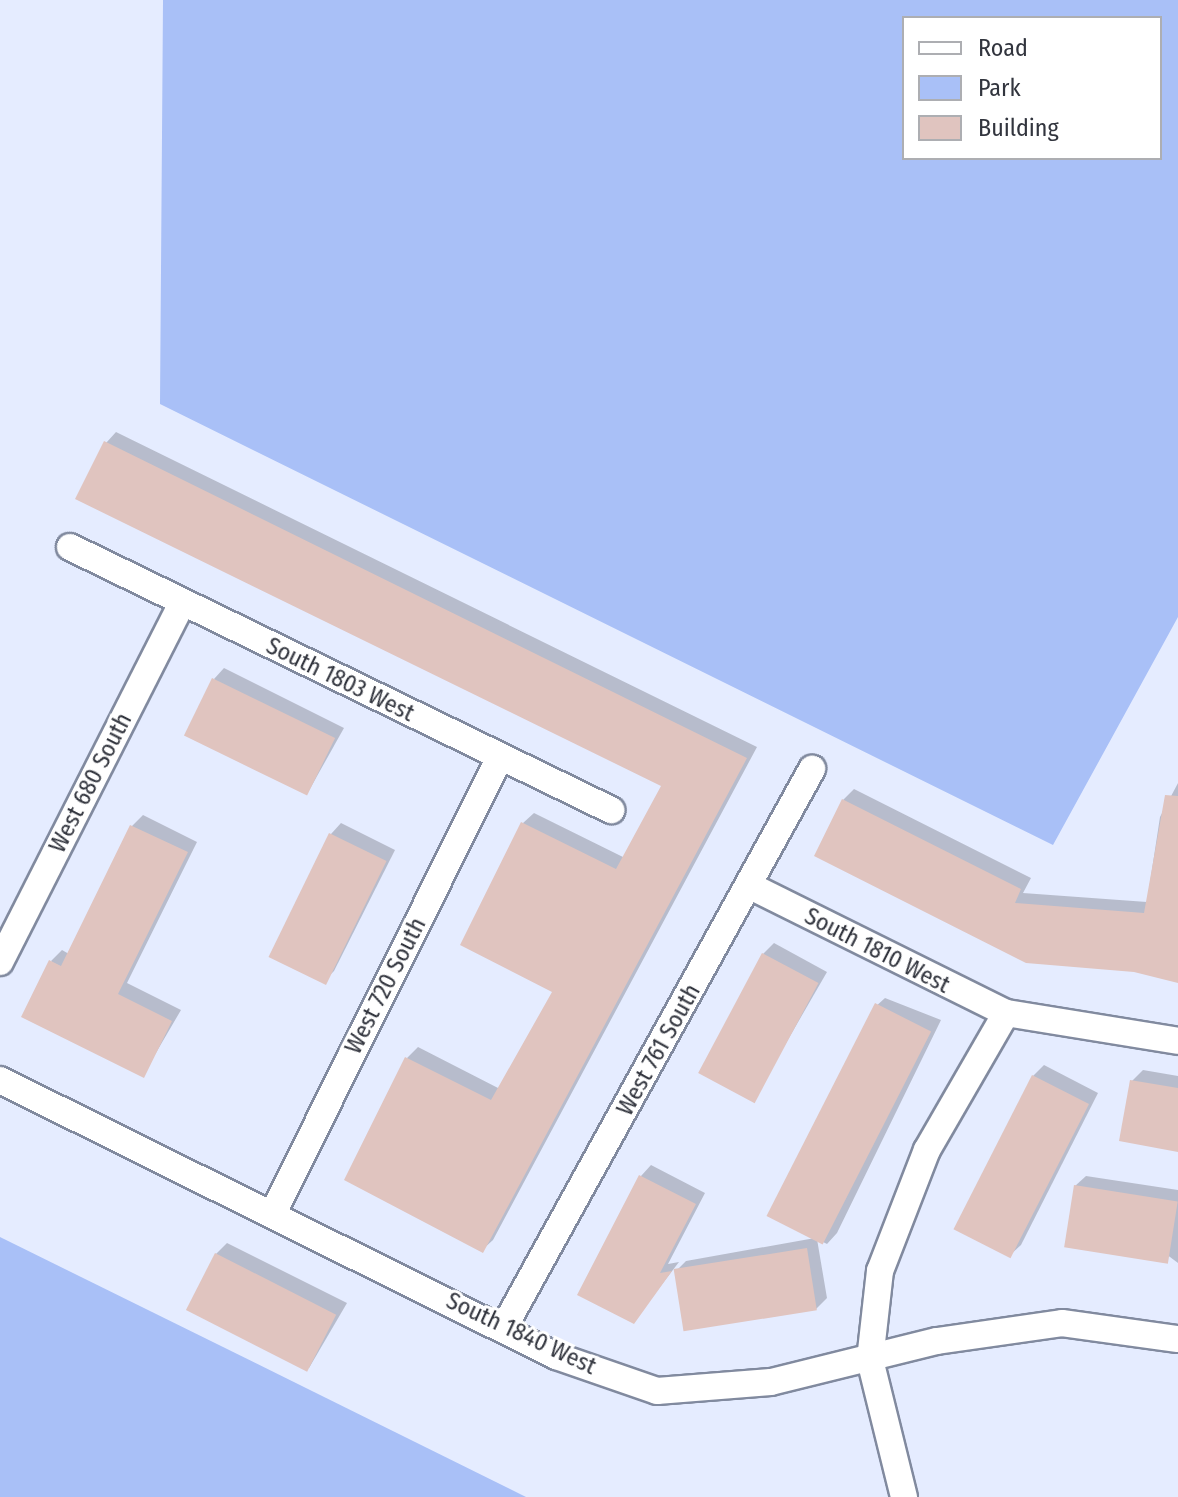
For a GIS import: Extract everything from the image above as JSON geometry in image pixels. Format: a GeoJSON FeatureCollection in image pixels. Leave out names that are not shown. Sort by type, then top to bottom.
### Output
{"type":"FeatureCollection","features":[{"type":"Feature","properties":{"kind":"street","name":"South 1803 West"},"geometry":{"type":"LineString","coordinates":[[70,547],[611,810]]}},
{"type":"Feature","properties":{"kind":"street","name":"West 680 South"},"geometry":{"type":"LineString","coordinates":[[0,962],[182,603]]}},
{"type":"Feature","properties":{"kind":"street","name":"West 720 South"},"geometry":{"type":"LineString","coordinates":[[272,1215],[500,757]]}},
{"type":"Feature","properties":{"kind":"street","name":"West 761 South"},"geometry":{"type":"LineString","coordinates":[[503,1329],[812,769]]}},
{"type":"Feature","properties":{"kind":"street","name":"South 1810 West"},"geometry":{"type":"LineString","coordinates":[[750,886],[1006,1013],[1178,1041]]}},
{"type":"Feature","properties":{"kind":"street"},"geometry":{"type":"LineString","coordinates":[[904,1497],[870,1360],[880,1271],[927,1150],[1006,1013]]}},
{"type":"Feature","properties":{"kind":"street","name":"South 1840 West"},"geometry":{"type":"LineString","coordinates":[[0,1080],[556,1356],[657,1391],[771,1382],[937,1341],[1062,1323],[1178,1339]]}},
{"type":"Feature","properties":{"kind":"green space"},"geometry":{"type":"Polygon","coordinates":[[[163,0],[1178,0],[1178,617],[1053,845],[160,404],[163,0]]]}},
{"type":"Feature","properties":{"kind":"green space"},"geometry":{"type":"Polygon","coordinates":[[[0,1237],[310,1390],[526,1497],[0,1497],[0,1237]]]}},
{"type":"Feature","properties":{"kind":"building"},"geometry":{"type":"Polygon","coordinates":[[[104,441],[747,758],[483,1253],[344,1180],[405,1057],[491,1100],[552,992],[460,945],[521,822],[616,869],[661,786],[75,499],[104,441]]]}},
{"type":"Feature","properties":{"kind":"building"},"geometry":{"type":"Polygon","coordinates":[[[212,678],[335,738],[307,796],[184,736],[212,678]]]}},
{"type":"Feature","properties":{"kind":"building"},"geometry":{"type":"Polygon","coordinates":[[[1165,795],[1178,796],[1178,983],[1134,972],[1026,963],[814,856],[842,799],[1021,889],[1015,903],[1144,913],[1165,795]]]}},
{"type":"Feature","properties":{"kind":"building"},"geometry":{"type":"Polygon","coordinates":[[[130,825],[188,852],[118,994],[172,1021],[144,1078],[21,1017],[49,960],[61,966],[130,825]]]}},
{"type":"Feature","properties":{"kind":"building"},"geometry":{"type":"Polygon","coordinates":[[[329,833],[387,861],[326,985],[269,957],[329,833]]]}},
{"type":"Feature","properties":{"kind":"building"},"geometry":{"type":"Polygon","coordinates":[[[762,953],[819,983],[755,1103],[698,1073],[762,953]]]}},
{"type":"Feature","properties":{"kind":"building"},"geometry":{"type":"Polygon","coordinates":[[[875,1003],[931,1032],[823,1245],[766,1216],[875,1003]]]}},
{"type":"Feature","properties":{"kind":"building"},"geometry":{"type":"Polygon","coordinates":[[[1032,1075],[1089,1104],[1010,1258],[953,1229],[1032,1075]]]}},
{"type":"Feature","properties":{"kind":"building"},"geometry":{"type":"Polygon","coordinates":[[[1130,1080],[1178,1088],[1178,1152],[1119,1141],[1130,1080]]]}},
{"type":"Feature","properties":{"kind":"building"},"geometry":{"type":"Polygon","coordinates":[[[639,1175],[696,1204],[660,1273],[672,1271],[634,1324],[577,1295],[639,1175]]]}},
{"type":"Feature","properties":{"kind":"building"},"geometry":{"type":"Polygon","coordinates":[[[1074,1185],[1178,1201],[1168,1264],[1064,1247],[1074,1185]]]}},
{"type":"Feature","properties":{"kind":"building"},"geometry":{"type":"Polygon","coordinates":[[[807,1248],[817,1310],[684,1331],[674,1269],[807,1248]]]}},
{"type":"Feature","properties":{"kind":"building"},"geometry":{"type":"Polygon","coordinates":[[[215,1253],[336,1315],[307,1372],[186,1310],[215,1253]]]}}]}
